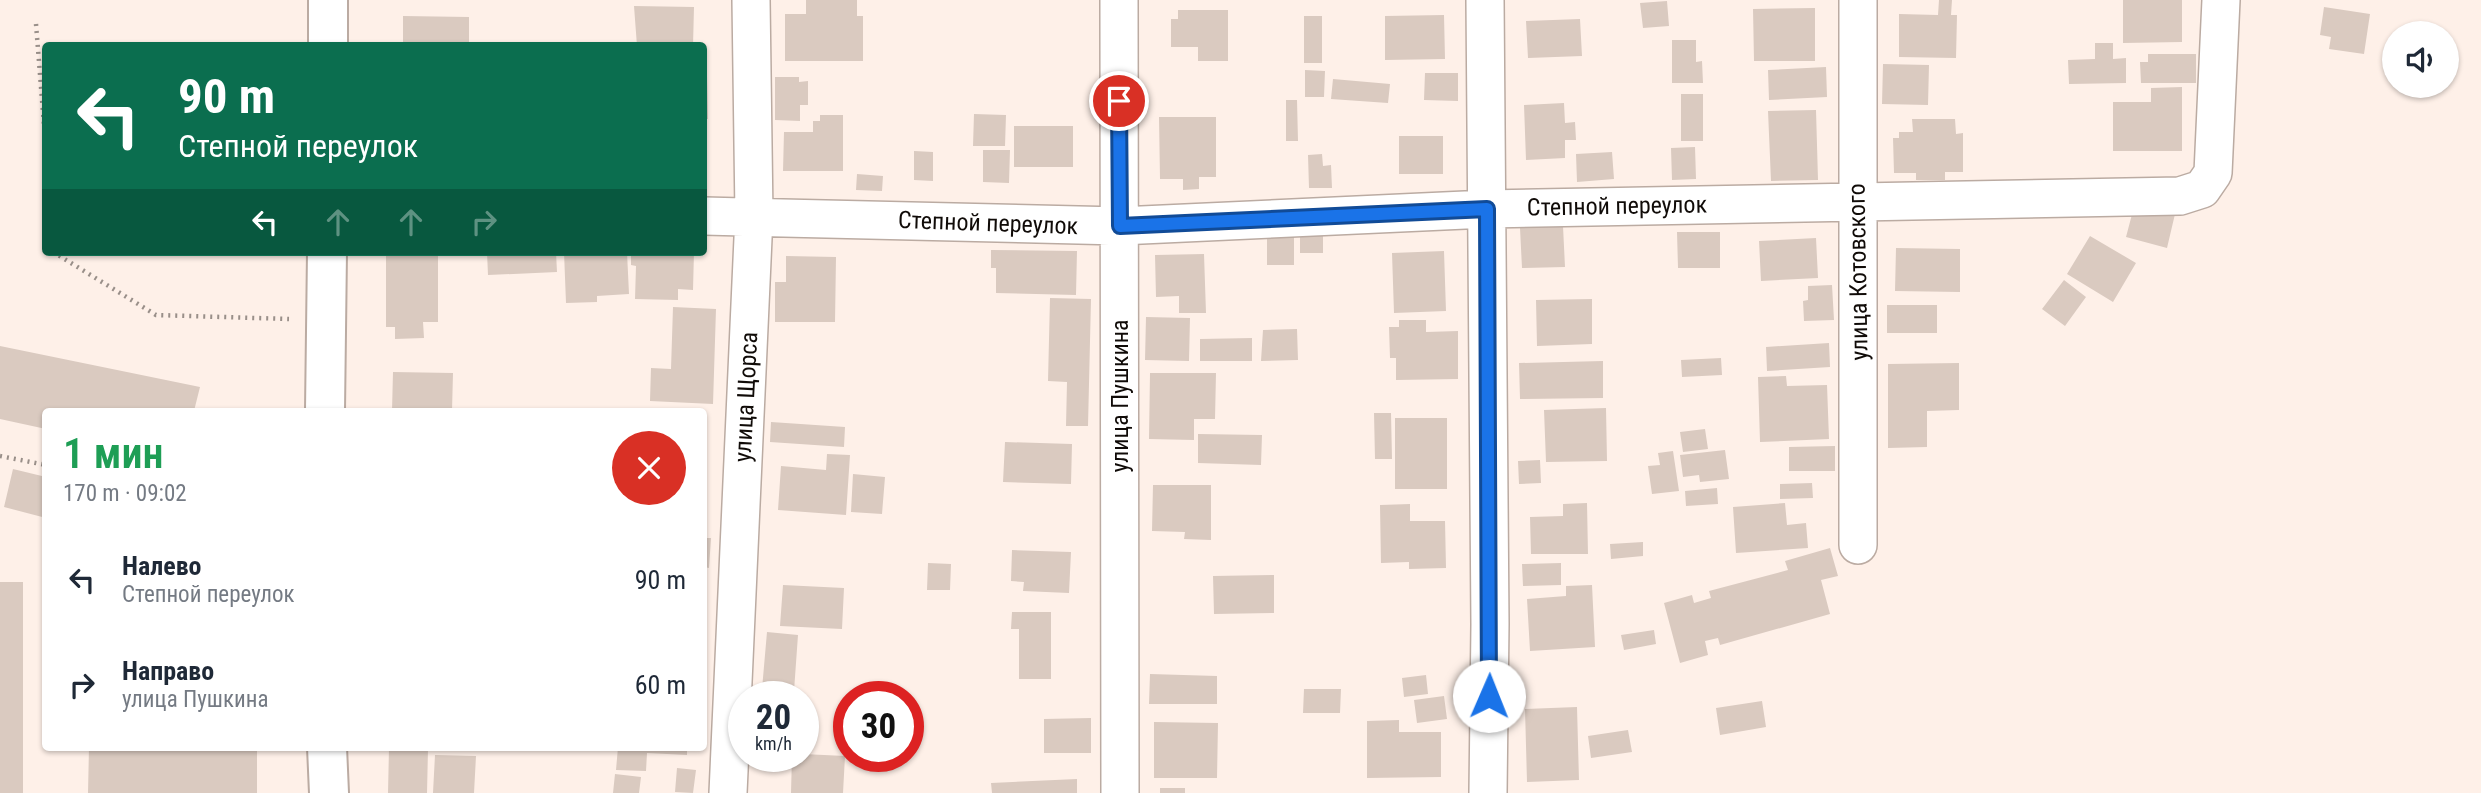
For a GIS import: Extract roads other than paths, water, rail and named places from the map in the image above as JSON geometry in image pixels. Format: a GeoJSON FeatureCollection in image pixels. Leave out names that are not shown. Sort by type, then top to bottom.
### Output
{"type":"FeatureCollection","features":[{"type":"Feature","properties":{"kind":"street"},"geometry":{"type":"LineString","coordinates":[[328,0],[328,42]]}},
{"type":"Feature","properties":{"kind":"street","name":"улица Щорса"},"geometry":{"type":"LineString","coordinates":[[728,793],[754,216],[751,0]]}},
{"type":"Feature","properties":{"kind":"street","name":"улица Пушкина"},"geometry":{"type":"LineString","coordinates":[[1119,0],[1120,793]]}},
{"type":"Feature","properties":{"kind":"street"},"geometry":{"type":"LineString","coordinates":[[1485,0],[1488,793]]}},
{"type":"Feature","properties":{"kind":"street","name":"улица Котовского"},"geometry":{"type":"LineString","coordinates":[[1858,0],[1858,545]]}},
{"type":"Feature","properties":{"kind":"street","name":"Степной переулок"},"geometry":{"type":"LineString","coordinates":[[707,216],[1120,226],[1487,209],[2172,196],[2195,192],[2207,184],[2213,173],[2221,0]]}},
{"type":"Feature","properties":{"kind":"street"},"geometry":{"type":"LineString","coordinates":[[325,408],[327,256]]}},
{"type":"Feature","properties":{"kind":"street"},"geometry":{"type":"LineString","coordinates":[[327,751],[330,793]]}}]}
